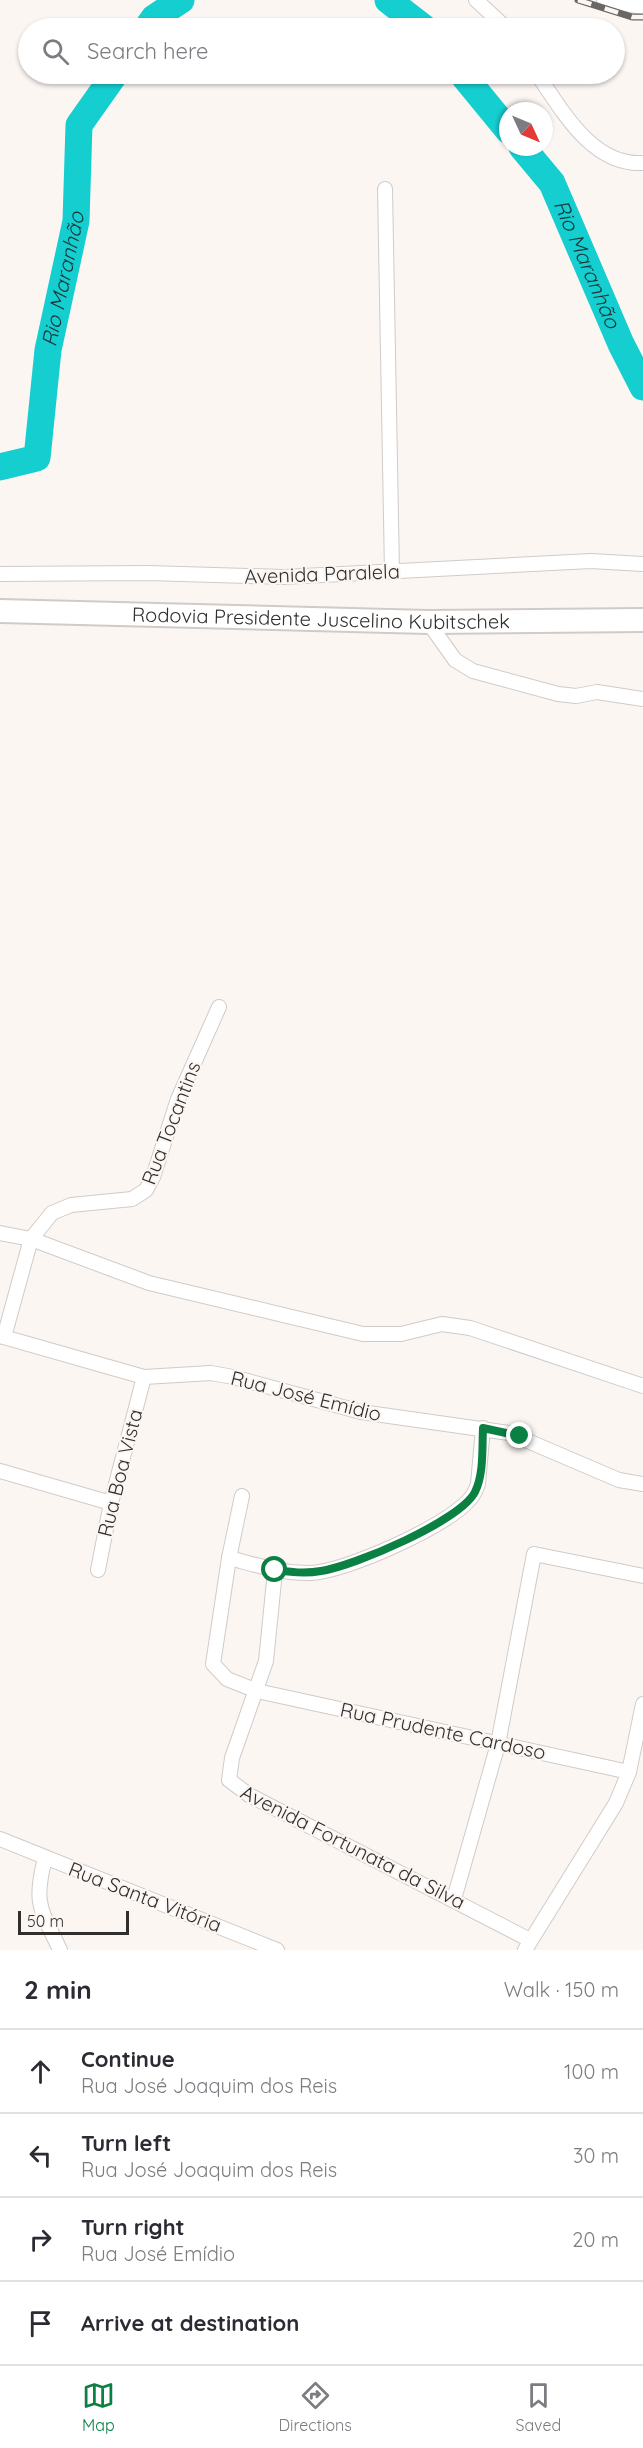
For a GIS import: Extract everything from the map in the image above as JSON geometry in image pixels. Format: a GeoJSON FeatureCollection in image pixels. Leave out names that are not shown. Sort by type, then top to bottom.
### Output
{"type":"FeatureCollection","features":[{"type":"Feature","properties":{"kind":"highway","name":"Rodovia Presidente Juscelino Kubitschek"},"geometry":{"type":"LineString","coordinates":[[0,611],[428,622],[643,620]]}},
{"type":"Feature","properties":{"kind":"street"},"geometry":{"type":"LineString","coordinates":[[476,0],[495,18]]}},
{"type":"Feature","properties":{"kind":"street"},"geometry":{"type":"LineString","coordinates":[[604,0],[643,7]]}},
{"type":"Feature","properties":{"kind":"street"},"geometry":{"type":"LineString","coordinates":[[544,84],[580,133],[593,145],[614,158],[630,164],[643,163]]}},
{"type":"Feature","properties":{"kind":"street"},"geometry":{"type":"LineString","coordinates":[[385,189],[392,572]]}},
{"type":"Feature","properties":{"kind":"street","name":"Avenida Paralela"},"geometry":{"type":"LineString","coordinates":[[0,574],[148,573],[284,578],[591,561],[643,564]]}},
{"type":"Feature","properties":{"kind":"street"},"geometry":{"type":"LineString","coordinates":[[428,622],[455,660],[473,671],[558,694],[576,696],[597,692],[643,699]]}},
{"type":"Feature","properties":{"kind":"street","name":"Rua Tocantins"},"geometry":{"type":"LineString","coordinates":[[2,1336],[31,1239],[46,1219],[62,1208],[83,1203],[132,1199],[146,1190],[153,1177],[178,1099],[219,1007]]}},
{"type":"Feature","properties":{"kind":"street"},"geometry":{"type":"LineString","coordinates":[[0,1233],[31,1239],[149,1283],[363,1334],[401,1334],[442,1324],[470,1328],[643,1386]]}},
{"type":"Feature","properties":{"kind":"street","name":"Rua José Emídio"},"geometry":{"type":"LineString","coordinates":[[2,1336],[144,1377],[211,1373],[254,1382],[361,1412],[483,1428],[520,1436],[619,1480],[643,1484]]}},
{"type":"Feature","properties":{"kind":"street","name":"Rua Boa Vista"},"geometry":{"type":"LineString","coordinates":[[98,1569],[111,1503],[144,1377]]}},
{"type":"Feature","properties":{"kind":"street"},"geometry":{"type":"LineString","coordinates":[[242,1496],[230,1558],[275,1570],[318,1572],[352,1563],[427,1528],[454,1512],[470,1499],[478,1484],[483,1428]]}},
{"type":"Feature","properties":{"kind":"street"},"geometry":{"type":"LineString","coordinates":[[0,1471],[111,1503]]}},
{"type":"Feature","properties":{"kind":"street"},"geometry":{"type":"LineString","coordinates":[[454,1899],[498,1744],[534,1554],[643,1576]]}},
{"type":"Feature","properties":{"kind":"street","name":"Rua Prudente Cardoso"},"geometry":{"type":"LineString","coordinates":[[230,1558],[213,1664],[227,1679],[257,1691],[629,1772]]}},
{"type":"Feature","properties":{"kind":"street"},"geometry":{"type":"LineString","coordinates":[[257,1691],[270,1638],[275,1570]]}},
{"type":"Feature","properties":{"kind":"street","name":"Avenida Fortunata da Silva"},"geometry":{"type":"LineString","coordinates":[[257,1691],[229,1769],[228,1775],[231,1783],[249,1795],[454,1899],[527,1945]]}},
{"type":"Feature","properties":{"kind":"street"},"geometry":{"type":"LineString","coordinates":[[527,1945],[607,1818],[639,1748],[643,1704]]}},
{"type":"Feature","properties":{"kind":"street","name":"Rua Santa Vitória"},"geometry":{"type":"LineString","coordinates":[[0,1839],[277,1950]]}},
{"type":"Feature","properties":{"kind":"street"},"geometry":{"type":"LineString","coordinates":[[45,1858],[38,1893],[40,1908],[60,1950]]}},
{"type":"Feature","properties":{"kind":"waterway","name":"Rio Maranhão"},"geometry":{"type":"LineString","coordinates":[[154,18],[181,0]]}},
{"type":"Feature","properties":{"kind":"waterway","name":"Rio Maranhão"},"geometry":{"type":"LineString","coordinates":[[388,0],[411,18]]}},
{"type":"Feature","properties":{"kind":"waterway","name":"Rio Maranhão"},"geometry":{"type":"LineString","coordinates":[[0,467],[37,458],[48,350],[76,221],[79,125],[108,84]]}},
{"type":"Feature","properties":{"kind":"waterway","name":"Rio Maranhão"},"geometry":{"type":"LineString","coordinates":[[470,84],[499,119]]}},
{"type":"Feature","properties":{"kind":"waterway","name":"Rio Maranhão"},"geometry":{"type":"LineString","coordinates":[[530,156],[552,183],[621,344],[643,387]]}},
{"type":"Feature","properties":{"kind":"railway"},"geometry":{"type":"LineString","coordinates":[[578,0],[632,17],[643,17]]}},
{"type":"Feature","properties":{"kind":"route"},"geometry":{"type":"LineString","coordinates":[[275,1570],[294,1573],[330,1570],[378,1552],[427,1528],[464,1505],[475,1492],[481,1468],[483,1428],[520,1436]]}}]}
